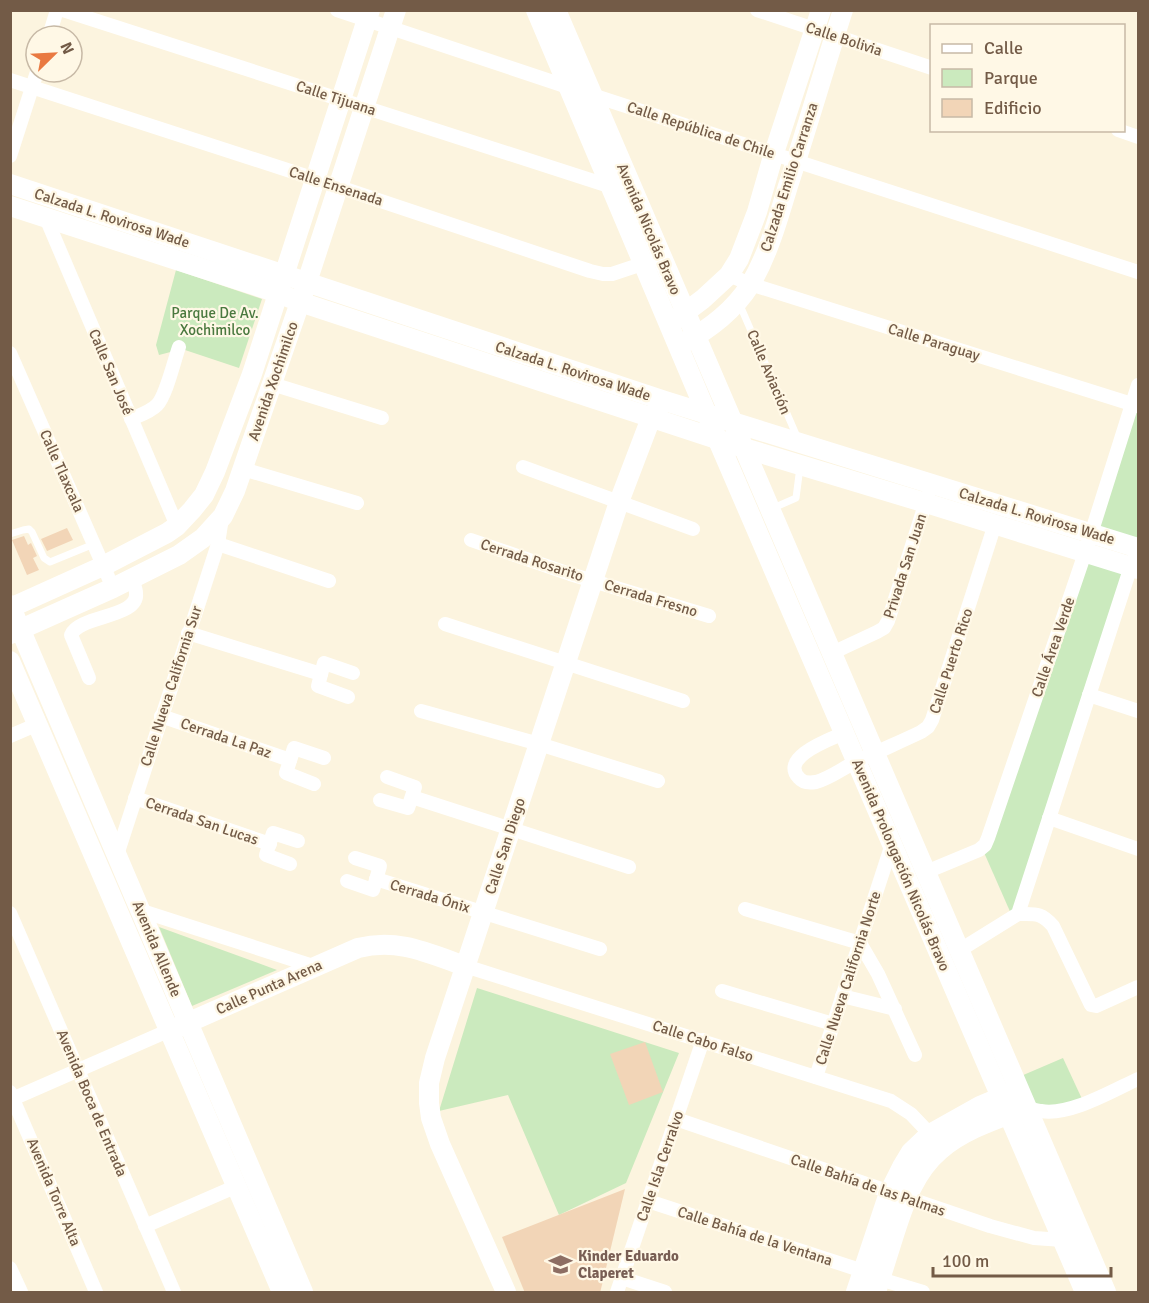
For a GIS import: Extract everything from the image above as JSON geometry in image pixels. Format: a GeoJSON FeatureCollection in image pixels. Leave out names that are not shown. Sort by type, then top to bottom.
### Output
{"type":"FeatureCollection","features":[{"type":"Feature","properties":{"kind":"street","name":"Calle Tijuana"},"geometry":{"type":"LineString","coordinates":[[63,10],[609,186]]}},
{"type":"Feature","properties":{"kind":"street","name":"Calle República de Chile"},"geometry":{"type":"LineString","coordinates":[[337,10],[393,20],[591,95],[1138,272]]}},
{"type":"Feature","properties":{"kind":"street","name":"Avenida Nicolás Bravo"},"geometry":{"type":"LineString","coordinates":[[536,10],[717,438]]}},
{"type":"Feature","properties":{"kind":"street","name":"Avenida Nicolás Bravo"},"geometry":{"type":"LineString","coordinates":[[556,10],[744,448]]}},
{"type":"Feature","properties":{"kind":"street","name":"Calle Bolivia"},"geometry":{"type":"LineString","coordinates":[[757,10],[818,20],[835,35],[930,67]]}},
{"type":"Feature","properties":{"kind":"street","name":"Calzada Emilio Carranza"},"geometry":{"type":"LineString","coordinates":[[677,346],[716,322],[738,301],[750,284],[764,256],[843,10]]}},
{"type":"Feature","properties":{"kind":"street","name":"Avenida Xochimilco"},"geometry":{"type":"LineString","coordinates":[[11,607],[104,566],[167,533],[177,526],[204,495],[252,374],[368,15]]}},
{"type":"Feature","properties":{"kind":"street","name":"Avenida Xochimilco"},"geometry":{"type":"LineString","coordinates":[[16,631],[113,588],[179,555],[203,538],[223,516],[236,491],[393,20]]}},
{"type":"Feature","properties":{"kind":"street","name":"Calzada Emilio Carranza"},"geometry":{"type":"LineString","coordinates":[[668,325],[704,299],[729,275],[742,253],[818,20]]}},
{"type":"Feature","properties":{"kind":"street","name":"Calle Ensenada"},"geometry":{"type":"LineString","coordinates":[[10,80],[590,271],[612,274],[662,257]]}},
{"type":"Feature","properties":{"kind":"street"},"geometry":{"type":"LineString","coordinates":[[10,156],[33,84]]}},
{"type":"Feature","properties":{"kind":"street"},"geometry":{"type":"LineString","coordinates":[[1124,132],[1138,137]]}},
{"type":"Feature","properties":{"kind":"street","name":"Calzada L. Rovirosa Wade"},"geometry":{"type":"LineString","coordinates":[[10,184],[281,284],[300,302],[744,448],[800,465],[929,493],[1138,546]]}},
{"type":"Feature","properties":{"kind":"street","name":"Calzada L. Rovirosa Wade"},"geometry":{"type":"LineString","coordinates":[[10,206],[281,284],[307,282],[665,401],[800,443],[929,493],[996,524],[1135,568]]}},
{"type":"Feature","properties":{"kind":"street","name":"Calle San José"},"geometry":{"type":"LineString","coordinates":[[46,218],[177,526]]}},
{"type":"Feature","properties":{"kind":"street","name":"Calle Paraguay"},"geometry":{"type":"LineString","coordinates":[[729,275],[750,284],[1135,405]]}},
{"type":"Feature","properties":{"kind":"street"},"geometry":{"type":"LineString","coordinates":[[131,419],[159,404],[179,347]]}},
{"type":"Feature","properties":{"kind":"street","name":"Calle Tlaxcala"},"geometry":{"type":"LineString","coordinates":[[10,353],[113,588]]}},
{"type":"Feature","properties":{"kind":"street"},"geometry":{"type":"LineString","coordinates":[[272,384],[382,418]]}},
{"type":"Feature","properties":{"kind":"street","name":"Calle Área Verde"},"geometry":{"type":"LineString","coordinates":[[926,873],[979,850],[985,845],[1135,405],[1138,385]]}},
{"type":"Feature","properties":{"kind":"street","name":"Calle San Diego"},"geometry":{"type":"LineString","coordinates":[[506,1293],[440,1144],[431,1118],[429,1083],[465,966],[619,502],[651,418],[665,401]]}},
{"type":"Feature","properties":{"kind":"street","name":"Avenida Prolongación Nicolás Bravo"},"geometry":{"type":"LineString","coordinates":[[717,438],[1085,1293]]}},
{"type":"Feature","properties":{"kind":"street","name":"Avenida Prolongación Nicolás Bravo"},"geometry":{"type":"LineString","coordinates":[[744,448],[1106,1293]]}},
{"type":"Feature","properties":{"kind":"street"},"geometry":{"type":"LineString","coordinates":[[523,467],[693,529]]}},
{"type":"Feature","properties":{"kind":"street"},"geometry":{"type":"LineString","coordinates":[[243,469],[357,503]]}},
{"type":"Feature","properties":{"kind":"street","name":"Privada San Juan"},"geometry":{"type":"LineString","coordinates":[[832,653],[884,628],[929,493]]}},
{"type":"Feature","properties":{"kind":"street","name":"Calle Nueva California Sur"},"geometry":{"type":"LineString","coordinates":[[117,855],[218,544],[223,516]]}},
{"type":"Feature","properties":{"kind":"street","name":"Calle Puerto Rico"},"geometry":{"type":"LineString","coordinates":[[844,733],[806,751],[799,757],[795,764],[798,778],[805,782],[818,781],[928,727],[996,524]]}},
{"type":"Feature","properties":{"kind":"street","name":"Cerrada Rosarito"},"geometry":{"type":"LineString","coordinates":[[471,540],[593,581]]}},
{"type":"Feature","properties":{"kind":"street"},"geometry":{"type":"LineString","coordinates":[[218,544],[328,581]]}},
{"type":"Feature","properties":{"kind":"street"},"geometry":{"type":"LineString","coordinates":[[1018,914],[1089,695],[1135,568],[1138,546]]}},
{"type":"Feature","properties":{"kind":"street"},"geometry":{"type":"LineString","coordinates":[[88,678],[71,635],[73,629],[128,607],[135,601],[137,594],[132,579]]}},
{"type":"Feature","properties":{"kind":"street","name":"Cerrada Fresno"},"geometry":{"type":"LineString","coordinates":[[593,581],[709,616]]}},
{"type":"Feature","properties":{"kind":"street","name":"Avenida Allende"},"geometry":{"type":"LineString","coordinates":[[11,607],[16,631],[142,911],[179,1026],[237,1186],[282,1293]]}},
{"type":"Feature","properties":{"kind":"street"},"geometry":{"type":"LineString","coordinates":[[445,624],[683,701]]}},
{"type":"Feature","properties":{"kind":"street"},"geometry":{"type":"LineString","coordinates":[[188,633],[321,674]]}},
{"type":"Feature","properties":{"kind":"street"},"geometry":{"type":"LineString","coordinates":[[348,697],[318,686],[324,663],[352,673]]}},
{"type":"Feature","properties":{"kind":"street","name":"Avenida Allende"},"geometry":{"type":"LineString","coordinates":[[11,665],[303,1293]]}},
{"type":"Feature","properties":{"kind":"street"},"geometry":{"type":"LineString","coordinates":[[1089,695],[1138,711]]}},
{"type":"Feature","properties":{"kind":"street"},"geometry":{"type":"LineString","coordinates":[[421,711],[658,781]]}},
{"type":"Feature","properties":{"kind":"street","name":"Cerrada La Paz"},"geometry":{"type":"LineString","coordinates":[[161,716],[290,761]]}},
{"type":"Feature","properties":{"kind":"street"},"geometry":{"type":"LineString","coordinates":[[10,736],[38,724]]}},
{"type":"Feature","properties":{"kind":"street"},"geometry":{"type":"LineString","coordinates":[[290,761],[324,758]]}},
{"type":"Feature","properties":{"kind":"street"},"geometry":{"type":"LineString","coordinates":[[290,761],[314,784]]}},
{"type":"Feature","properties":{"kind":"street"},"geometry":{"type":"LineString","coordinates":[[387,777],[411,797],[628,867]]}},
{"type":"Feature","properties":{"kind":"street"},"geometry":{"type":"LineString","coordinates":[[380,800],[411,797]]}},
{"type":"Feature","properties":{"kind":"street","name":"Cerrada San Lucas"},"geometry":{"type":"LineString","coordinates":[[135,798],[270,844]]}},
{"type":"Feature","properties":{"kind":"street"},"geometry":{"type":"LineString","coordinates":[[1049,818],[1138,849]]}},
{"type":"Feature","properties":{"kind":"street"},"geometry":{"type":"LineString","coordinates":[[290,864],[266,855],[273,833],[298,841]]}},
{"type":"Feature","properties":{"kind":"street","name":"Calle Nueva California Norte"},"geometry":{"type":"LineString","coordinates":[[816,1077],[892,844]]}},
{"type":"Feature","properties":{"kind":"street"},"geometry":{"type":"LineString","coordinates":[[347,881],[373,890],[380,866],[355,858]]}},
{"type":"Feature","properties":{"kind":"street","name":"Cerrada Ónix"},"geometry":{"type":"LineString","coordinates":[[376,879],[600,949]]}},
{"type":"Feature","properties":{"kind":"street"},"geometry":{"type":"LineString","coordinates":[[746,909],[860,943],[869,956],[915,1055]]}},
{"type":"Feature","properties":{"kind":"street"},"geometry":{"type":"LineString","coordinates":[[142,911],[315,967]]}},
{"type":"Feature","properties":{"kind":"street","name":"Avenida Boca de Entrada"},"geometry":{"type":"LineString","coordinates":[[10,912],[174,1293]]}},
{"type":"Feature","properties":{"kind":"street"},"geometry":{"type":"LineString","coordinates":[[960,950],[1018,914],[1036,914],[1046,918],[1053,926],[1091,1005],[1096,1006],[1138,987]]}},
{"type":"Feature","properties":{"kind":"street","name":"Calle Punta Arena"},"geometry":{"type":"LineString","coordinates":[[11,1097],[79,1071],[358,948],[378,944],[395,945],[465,966]]}},
{"type":"Feature","properties":{"kind":"street","name":"Calle Cabo Falso"},"geometry":{"type":"LineString","coordinates":[[465,966],[891,1101],[911,1114],[930,1134]]}},
{"type":"Feature","properties":{"kind":"street"},"geometry":{"type":"LineString","coordinates":[[722,991],[833,1024]]}},
{"type":"Feature","properties":{"kind":"street"},"geometry":{"type":"LineString","coordinates":[[842,996],[895,1009]]}},
{"type":"Feature","properties":{"kind":"street","name":"Calle Isla Cerralvo"},"geometry":{"type":"LineString","coordinates":[[617,1293],[703,1041]]}},
{"type":"Feature","properties":{"kind":"street"},"geometry":{"type":"LineString","coordinates":[[856,1293],[873,1281],[898,1196],[902,1167],[912,1152],[930,1134],[980,1106],[1004,1106],[1023,1099],[1042,1112],[1056,1112],[1070,1109],[1138,1079]]}},
{"type":"Feature","properties":{"kind":"street","name":"Avenida Torre Alta"},"geometry":{"type":"LineString","coordinates":[[11,1097],[96,1293]]}},
{"type":"Feature","properties":{"kind":"street"},"geometry":{"type":"LineString","coordinates":[[898,1196],[940,1149],[959,1136],[986,1123],[1004,1106]]}},
{"type":"Feature","properties":{"kind":"street","name":"Calle Bahía de las Palmas"},"geometry":{"type":"LineString","coordinates":[[676,1119],[1001,1229],[1034,1238],[1063,1240]]}},
{"type":"Feature","properties":{"kind":"street"},"geometry":{"type":"LineString","coordinates":[[145,1226],[237,1186]]}},
{"type":"Feature","properties":{"kind":"street","name":"Calle Bahía de la Ventana"},"geometry":{"type":"LineString","coordinates":[[648,1201],[873,1281],[923,1293]]}},
{"type":"Feature","properties":{"kind":"street"},"geometry":{"type":"LineString","coordinates":[[10,1268],[21,1293]]}},
{"type":"Feature","properties":{"kind":"street"},"geometry":{"type":"LineString","coordinates":[[622,1278],[665,1293]]}},
{"type":"Feature","properties":{"kind":"lane","name":"Calle Aviación"},"geometry":{"type":"LineString","coordinates":[[738,301],[800,443]]}},
{"type":"Feature","properties":{"kind":"lane"},"geometry":{"type":"LineString","coordinates":[[770,509],[796,498],[800,443]]}},
{"type":"Feature","properties":{"kind":"lane"},"geometry":{"type":"LineString","coordinates":[[10,534],[29,529],[44,558],[50,562],[94,544]]}},
{"type":"Feature","properties":{"kind":"green space","name":"Parque De Av. Xochimilco"},"geometry":{"type":"Polygon","coordinates":[[[176,270],[262,299],[239,368],[182,349],[159,355],[156,345],[176,270]]]}},
{"type":"Feature","properties":{"kind":"green space"},"geometry":{"type":"Polygon","coordinates":[[[1138,388],[1138,541],[1093,532],[1138,388]]]}},
{"type":"Feature","properties":{"kind":"green space"},"geometry":{"type":"Polygon","coordinates":[[[1085,553],[1131,567],[1012,916],[982,848],[1085,553]]]}},
{"type":"Feature","properties":{"kind":"green space"},"geometry":{"type":"Polygon","coordinates":[[[159,927],[277,970],[192,1006],[159,927]]]}},
{"type":"Feature","properties":{"kind":"green space"},"geometry":{"type":"Polygon","coordinates":[[[477,988],[679,1053],[626,1183],[559,1215],[508,1095],[439,1111],[477,988]]]}},
{"type":"Feature","properties":{"kind":"green space"},"geometry":{"type":"Polygon","coordinates":[[[1063,1058],[1082,1099],[1062,1106],[1035,1109],[1021,1076],[1063,1058]]]}},
{"type":"Feature","properties":{"kind":"building"},"geometry":{"type":"Polygon","coordinates":[[[67,528],[73,540],[47,551],[41,539],[67,528]]]}},
{"type":"Feature","properties":{"kind":"building"},"geometry":{"type":"Polygon","coordinates":[[[24,536],[28,545],[31,543],[37,556],[33,558],[39,570],[27,575],[12,540],[24,536]]]}},
{"type":"Feature","properties":{"kind":"building"},"geometry":{"type":"Polygon","coordinates":[[[645,1042],[663,1092],[629,1105],[610,1054],[645,1042]]]}},
{"type":"Feature","properties":{"kind":"building","name":"Kinder Eduardo Claperet"},"geometry":{"type":"Polygon","coordinates":[[[625,1189],[600,1293],[525,1293],[502,1237],[625,1189]]]}},
{"type":"Feature","properties":{"kind":"place","name":"Kinder Eduardo Claperet"},"geometry":{"type":"Point","coordinates":[560,1265]}}]}
